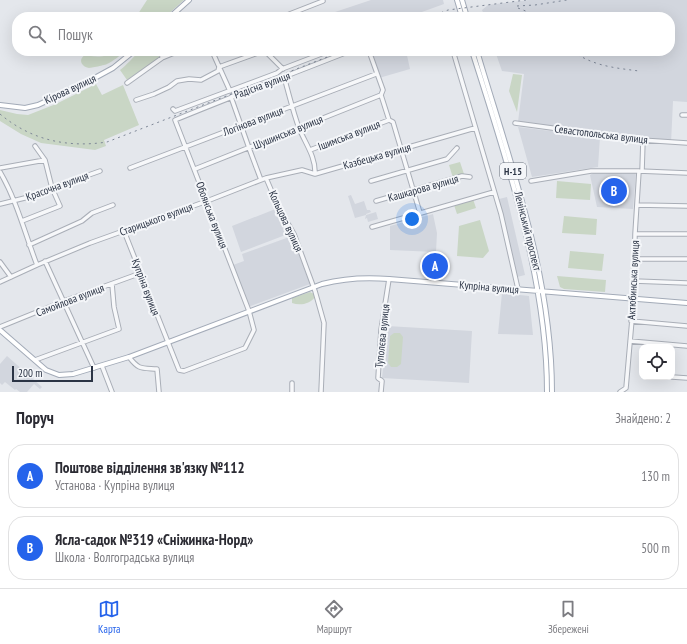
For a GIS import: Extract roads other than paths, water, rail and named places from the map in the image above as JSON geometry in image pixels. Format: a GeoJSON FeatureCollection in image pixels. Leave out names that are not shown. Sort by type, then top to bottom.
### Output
{"type":"FeatureCollection","features":[{"type":"Feature","properties":{"kind":"main road"},"geometry":{"type":"LineString","coordinates":[[176,12],[189,0]]}},
{"type":"Feature","properties":{"kind":"main road"},"geometry":{"type":"LineString","coordinates":[[457,0],[461,12]]}},
{"type":"Feature","properties":{"kind":"main road"},"geometry":{"type":"LineString","coordinates":[[462,0],[466,12]]}},
{"type":"Feature","properties":{"kind":"main road","name":"Кірова вулиця"},"geometry":{"type":"LineString","coordinates":[[0,105],[21,108],[38,105],[113,68],[128,56]]}},
{"type":"Feature","properties":{"kind":"main road","name":"Ленінський проспект"},"geometry":{"type":"LineString","coordinates":[[473,56],[521,216],[540,309],[547,365],[547,392]]}},
{"type":"Feature","properties":{"kind":"main road","name":"Ленінський проспект"},"geometry":{"type":"LineString","coordinates":[[478,56],[526,215],[543,292],[552,365],[552,392]]}},
{"type":"Feature","properties":{"kind":"main road","name":"Купріна вулиця"},"geometry":{"type":"LineString","coordinates":[[0,329],[46,370],[59,375],[73,374],[129,357],[322,284],[365,277],[687,304]]}},
{"type":"Feature","properties":{"kind":"street"},"geometry":{"type":"LineString","coordinates":[[295,12],[323,1]]}},
{"type":"Feature","properties":{"kind":"street"},"geometry":{"type":"LineString","coordinates":[[127,83],[167,56]]}},
{"type":"Feature","properties":{"kind":"street"},"geometry":{"type":"LineString","coordinates":[[214,56],[218,69],[230,91]]}},
{"type":"Feature","properties":{"kind":"street"},"geometry":{"type":"LineString","coordinates":[[136,100],[154,94],[169,87],[177,81],[189,79],[201,80],[218,69],[251,56]]}},
{"type":"Feature","properties":{"kind":"street"},"geometry":{"type":"LineString","coordinates":[[269,56],[283,69]]}},
{"type":"Feature","properties":{"kind":"street","name":"Радісна вулиця"},"geometry":{"type":"LineString","coordinates":[[173,109],[175,111],[230,91],[316,56]]}},
{"type":"Feature","properties":{"kind":"street","name":"Радісна вулиця"},"geometry":{"type":"LineString","coordinates":[[175,120],[232,96],[284,78],[338,56]]}},
{"type":"Feature","properties":{"kind":"street"},"geometry":{"type":"LineString","coordinates":[[371,56],[383,90],[381,95],[389,120],[393,122],[420,213]]}},
{"type":"Feature","properties":{"kind":"street"},"geometry":{"type":"LineString","coordinates":[[454,56],[494,192],[518,289]]}},
{"type":"Feature","properties":{"kind":"street","name":"Логінова вулиця"},"geometry":{"type":"LineString","coordinates":[[130,168],[376,74]]}},
{"type":"Feature","properties":{"kind":"street"},"geometry":{"type":"LineString","coordinates":[[284,78],[299,128],[310,150],[316,168],[315,174]]}},
{"type":"Feature","properties":{"kind":"street","name":"Шушинська вулиця"},"geometry":{"type":"LineString","coordinates":[[195,169],[381,95]]}},
{"type":"Feature","properties":{"kind":"street"},"geometry":{"type":"LineString","coordinates":[[232,96],[261,180]]}},
{"type":"Feature","properties":{"kind":"street"},"geometry":{"type":"LineString","coordinates":[[682,114],[687,115]]}},
{"type":"Feature","properties":{"kind":"street","name":"Обоянська вулиця"},"geometry":{"type":"LineString","coordinates":[[175,120],[249,311]]}},
{"type":"Feature","properties":{"kind":"street","name":"Ішимська вулиця"},"geometry":{"type":"LineString","coordinates":[[310,150],[389,120]]}},
{"type":"Feature","properties":{"kind":"street","name":"Севастопольська вулиця"},"geometry":{"type":"LineString","coordinates":[[515,123],[643,140],[687,143]]}},
{"type":"Feature","properties":{"kind":"street","name":"Казбецька вулиця"},"geometry":{"type":"LineString","coordinates":[[315,174],[475,128]]}},
{"type":"Feature","properties":{"kind":"street","name":"Актюбинська вулиця"},"geometry":{"type":"LineString","coordinates":[[620,392],[626,388],[634,299],[635,234],[643,140]]}},
{"type":"Feature","properties":{"kind":"street"},"geometry":{"type":"LineString","coordinates":[[22,221],[60,206],[52,188],[45,160],[35,146]]}},
{"type":"Feature","properties":{"kind":"street"},"geometry":{"type":"LineString","coordinates":[[371,181],[447,159],[457,148]]}},
{"type":"Feature","properties":{"kind":"street"},"geometry":{"type":"LineString","coordinates":[[0,168],[45,160]]}},
{"type":"Feature","properties":{"kind":"street","name":"Старицького вулиця"},"geometry":{"type":"LineString","coordinates":[[0,282],[45,261],[90,243],[266,178],[302,170],[315,174]]}},
{"type":"Feature","properties":{"kind":"street","name":"Красочна вулиця"},"geometry":{"type":"LineString","coordinates":[[0,204],[41,194],[52,188],[100,171]]}},
{"type":"Feature","properties":{"kind":"street"},"geometry":{"type":"LineString","coordinates":[[531,181],[589,171],[687,173]]}},
{"type":"Feature","properties":{"kind":"street","name":"Красочна вулиця"},"geometry":{"type":"LineString","coordinates":[[0,172],[7,183],[37,265]]}},
{"type":"Feature","properties":{"kind":"street","name":"Кашкарова вулиця"},"geometry":{"type":"LineString","coordinates":[[376,201],[462,176],[470,177]]}},
{"type":"Feature","properties":{"kind":"street","name":"Кольцова вулиця"},"geometry":{"type":"LineString","coordinates":[[266,178],[278,206],[294,234],[314,287],[324,323],[321,392]]}},
{"type":"Feature","properties":{"kind":"street"},"geometry":{"type":"LineString","coordinates":[[372,227],[494,192]]}},
{"type":"Feature","properties":{"kind":"street"},"geometry":{"type":"LineString","coordinates":[[29,245],[82,221],[92,213],[114,205]]}},
{"type":"Feature","properties":{"kind":"street"},"geometry":{"type":"LineString","coordinates":[[637,205],[687,206]]}},
{"type":"Feature","properties":{"kind":"street","name":"Купріна вулиця"},"geometry":{"type":"LineString","coordinates":[[124,231],[178,370],[184,371],[245,348],[254,330],[249,311]]}},
{"type":"Feature","properties":{"kind":"street"},"geometry":{"type":"LineString","coordinates":[[635,234],[687,234]]}},
{"type":"Feature","properties":{"kind":"street"},"geometry":{"type":"LineString","coordinates":[[634,259],[687,259]]}},
{"type":"Feature","properties":{"kind":"street"},"geometry":{"type":"LineString","coordinates":[[45,261],[94,368]]}},
{"type":"Feature","properties":{"kind":"street"},"geometry":{"type":"LineString","coordinates":[[0,262],[10,278]]}},
{"type":"Feature","properties":{"kind":"street","name":"Самойлова вулиця"},"geometry":{"type":"LineString","coordinates":[[0,329],[64,301],[140,273]]}},
{"type":"Feature","properties":{"kind":"street","name":"Туполєва вулиця"},"geometry":{"type":"LineString","coordinates":[[381,392],[382,381],[378,378],[380,337],[389,279]]}},
{"type":"Feature","properties":{"kind":"street"},"geometry":{"type":"LineString","coordinates":[[634,281],[687,283]]}},
{"type":"Feature","properties":{"kind":"street"},"geometry":{"type":"LineString","coordinates":[[35,360],[118,329],[112,284]]}},
{"type":"Feature","properties":{"kind":"street"},"geometry":{"type":"LineString","coordinates":[[631,321],[687,326]]}},
{"type":"Feature","properties":{"kind":"street"},"geometry":{"type":"LineString","coordinates":[[630,342],[647,344]]}},
{"type":"Feature","properties":{"kind":"street"},"geometry":{"type":"LineString","coordinates":[[675,346],[687,346]]}},
{"type":"Feature","properties":{"kind":"street"},"geometry":{"type":"LineString","coordinates":[[129,357],[136,366],[157,369],[158,392]]}},
{"type":"Feature","properties":{"kind":"street"},"geometry":{"type":"LineString","coordinates":[[102,366],[112,392]]}},
{"type":"Feature","properties":{"kind":"street"},"geometry":{"type":"LineString","coordinates":[[675,377],[687,378]]}},
{"type":"Feature","properties":{"kind":"street"},"geometry":{"type":"LineString","coordinates":[[292,383],[292,392]]}},
{"type":"Feature","properties":{"kind":"railway"},"geometry":{"type":"LineString","coordinates":[[443,12],[448,10],[526,0]]}},
{"type":"Feature","properties":{"kind":"railway"},"geometry":{"type":"LineString","coordinates":[[517,6],[567,0]]}},
{"type":"Feature","properties":{"kind":"railway"},"geometry":{"type":"LineString","coordinates":[[518,8],[528,12]]}},
{"type":"Feature","properties":{"kind":"railway"},"geometry":{"type":"LineString","coordinates":[[0,114],[24,130],[50,140],[78,144],[107,142],[330,56]]}},
{"type":"Feature","properties":{"kind":"railway"},"geometry":{"type":"LineString","coordinates":[[580,56],[596,63],[639,71]]}},
{"type":"Feature","properties":{"kind":"place","name":"Ясла-садок №319 «Сніжинка-Норд»"},"geometry":{"type":"Point","coordinates":[614,191]}},
{"type":"Feature","properties":{"kind":"place","name":"Поштове відділення зв'язку №112"},"geometry":{"type":"Point","coordinates":[435,266]}}]}
